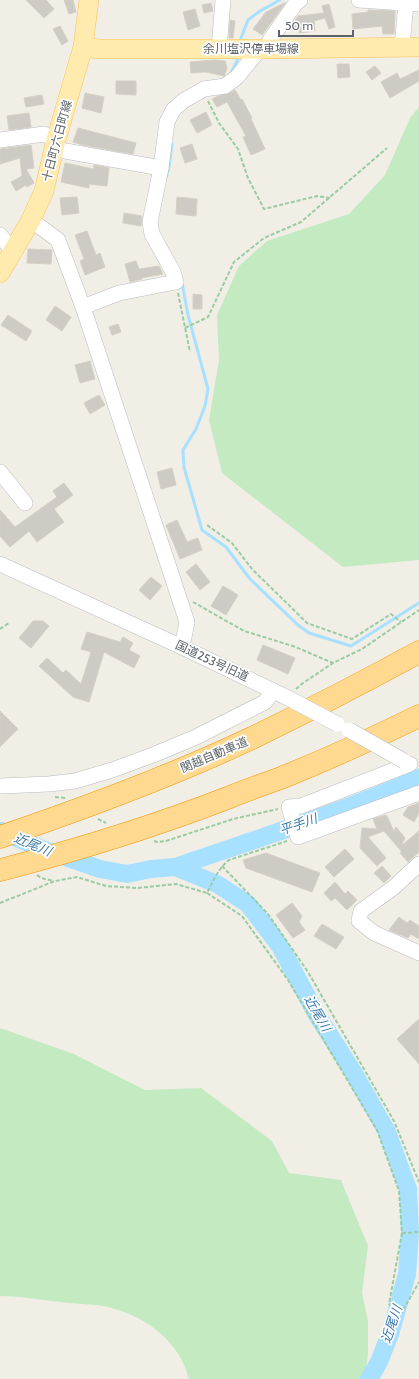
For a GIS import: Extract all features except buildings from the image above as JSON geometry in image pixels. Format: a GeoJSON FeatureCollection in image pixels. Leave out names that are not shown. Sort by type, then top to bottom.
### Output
{"type":"FeatureCollection","features":[{"type":"Feature","properties":{"kind":"highway","name":"関越自動車道"},"geometry":{"type":"LineString","coordinates":[[0,837],[127,791],[251,739],[419,652]]}},
{"type":"Feature","properties":{"kind":"highway"},"geometry":{"type":"LineString","coordinates":[[0,870],[35,867],[93,843],[198,810],[282,778],[419,716]]}},
{"type":"Feature","properties":{"kind":"main road","name":"十日町六日町線"},"geometry":{"type":"LineString","coordinates":[[0,273],[31,220],[44,191],[55,144],[83,47],[89,0]]}},
{"type":"Feature","properties":{"kind":"main road","name":"余川塩沢停車場線"},"geometry":{"type":"LineString","coordinates":[[83,47],[99,49],[410,47]]}},
{"type":"Feature","properties":{"kind":"street"},"geometry":{"type":"LineString","coordinates":[[219,49],[223,0]]}},
{"type":"Feature","properties":{"kind":"street"},"geometry":{"type":"LineString","coordinates":[[359,0],[412,3],[410,47]]}},
{"type":"Feature","properties":{"kind":"street"},"geometry":{"type":"LineString","coordinates":[[82,307],[119,293],[176,282],[173,272],[152,234],[150,222],[161,168],[167,122],[172,110],[183,101],[225,86],[238,77],[265,49],[297,1]]}},
{"type":"Feature","properties":{"kind":"street"},"geometry":{"type":"LineString","coordinates":[[0,140],[44,134],[55,144],[161,168]]}},
{"type":"Feature","properties":{"kind":"street"},"geometry":{"type":"LineString","coordinates":[[31,220],[58,240],[82,307],[187,622],[182,647]]}},
{"type":"Feature","properties":{"kind":"street"},"geometry":{"type":"LineString","coordinates":[[0,235],[13,251]]}},
{"type":"Feature","properties":{"kind":"street"},"geometry":{"type":"LineString","coordinates":[[0,472],[25,503]]}},
{"type":"Feature","properties":{"kind":"street","name":"国道253号旧道"},"geometry":{"type":"LineString","coordinates":[[0,564],[182,647],[288,698],[412,765]]}},
{"type":"Feature","properties":{"kind":"street"},"geometry":{"type":"LineString","coordinates":[[0,786],[50,784],[76,781],[112,770],[196,737],[265,702],[273,691]]}},
{"type":"Feature","properties":{"kind":"street"},"geometry":{"type":"LineString","coordinates":[[412,765],[290,810],[297,835],[419,793]]}},
{"type":"Feature","properties":{"kind":"street"},"geometry":{"type":"LineString","coordinates":[[419,864],[393,888],[361,911],[359,921],[374,934],[419,953]]}},
{"type":"Feature","properties":{"kind":"path"},"geometry":{"type":"LineString","coordinates":[[206,94],[219,123],[238,149],[248,178],[264,209],[317,196],[330,198]]}},
{"type":"Feature","properties":{"kind":"path"},"geometry":{"type":"LineString","coordinates":[[185,328],[208,317],[234,262],[264,238],[302,222],[387,148]]}},
{"type":"Feature","properties":{"kind":"path"},"geometry":{"type":"LineString","coordinates":[[176,282],[190,352]]}},
{"type":"Feature","properties":{"kind":"path"},"geometry":{"type":"LineString","coordinates":[[207,525],[232,543],[252,569],[307,623],[352,639],[391,614],[401,622]]}},
{"type":"Feature","properties":{"kind":"path"},"geometry":{"type":"LineString","coordinates":[[178,593],[244,631],[293,646],[333,663]]}},
{"type":"Feature","properties":{"kind":"path"},"geometry":{"type":"LineString","coordinates":[[288,698],[303,683],[333,663],[362,649],[419,610]]}},
{"type":"Feature","properties":{"kind":"path"},"geometry":{"type":"LineString","coordinates":[[0,630],[9,623]]}},
{"type":"Feature","properties":{"kind":"path"},"geometry":{"type":"LineString","coordinates":[[151,840],[157,842],[166,841],[233,819],[290,810]]}},
{"type":"Feature","properties":{"kind":"path"},"geometry":{"type":"LineString","coordinates":[[95,817],[112,826]]}},
{"type":"Feature","properties":{"kind":"path"},"geometry":{"type":"LineString","coordinates":[[207,893],[217,872],[229,860],[297,835]]}},
{"type":"Feature","properties":{"kind":"path"},"geometry":{"type":"LineString","coordinates":[[222,866],[268,914],[308,972],[394,1121],[419,1182]]}},
{"type":"Feature","properties":{"kind":"path"},"geometry":{"type":"LineString","coordinates":[[35,867],[41,878],[55,881]]}},
{"type":"Feature","properties":{"kind":"path"},"geometry":{"type":"LineString","coordinates":[[0,903],[55,881],[77,877],[106,886],[137,888],[176,884],[207,893],[242,916],[288,980],[377,1130],[399,1191],[402,1233],[388,1304],[402,1312],[419,1282]]}},
{"type":"Feature","properties":{"kind":"path"},"geometry":{"type":"LineString","coordinates":[[402,1233],[419,1232]]}},
{"type":"Feature","properties":{"kind":"green space"},"geometry":{"type":"Polygon","coordinates":[[[419,107],[419,560],[343,567],[222,473],[209,420],[219,360],[217,315],[239,266],[267,241],[349,214],[385,175],[410,118],[419,107]]]}},
{"type":"Feature","properties":{"kind":"green space"},"geometry":{"type":"Polygon","coordinates":[[[0,1028],[74,1054],[145,1090],[201,1088],[272,1141],[289,1173],[341,1180],[368,1246],[362,1293],[368,1321],[368,1354],[365,1379],[189,1379],[185,1366],[171,1344],[151,1326],[128,1313],[109,1307],[96,1305],[0,1296],[0,1028]]]}},
{"type":"Feature","properties":{"kind":"waterway"},"geometry":{"type":"LineString","coordinates":[[241,38],[248,20],[260,11],[280,0]]}},
{"type":"Feature","properties":{"kind":"waterway"},"geometry":{"type":"LineString","coordinates":[[230,75],[238,59]]}},
{"type":"Feature","properties":{"kind":"waterway"},"geometry":{"type":"LineString","coordinates":[[166,178],[172,144]]}},
{"type":"Feature","properties":{"kind":"waterway"},"geometry":{"type":"LineString","coordinates":[[182,283],[188,315],[208,389],[205,406],[196,429],[183,450],[184,467],[202,530],[226,547],[250,579],[298,625],[309,633],[351,646],[419,603]]}},
{"type":"Feature","properties":{"kind":"waterway","name":"平手川"},"geometry":{"type":"LineString","coordinates":[[175,867],[359,803],[419,778]]}},
{"type":"Feature","properties":{"kind":"waterway","name":"近尾川"},"geometry":{"type":"LineString","coordinates":[[1,831],[42,849],[100,869],[127,874],[151,869],[175,867],[217,884],[248,904],[280,946],[317,1015],[353,1072],[387,1132],[408,1189],[410,1232],[407,1274],[390,1334],[379,1362],[369,1379]]}}]}
